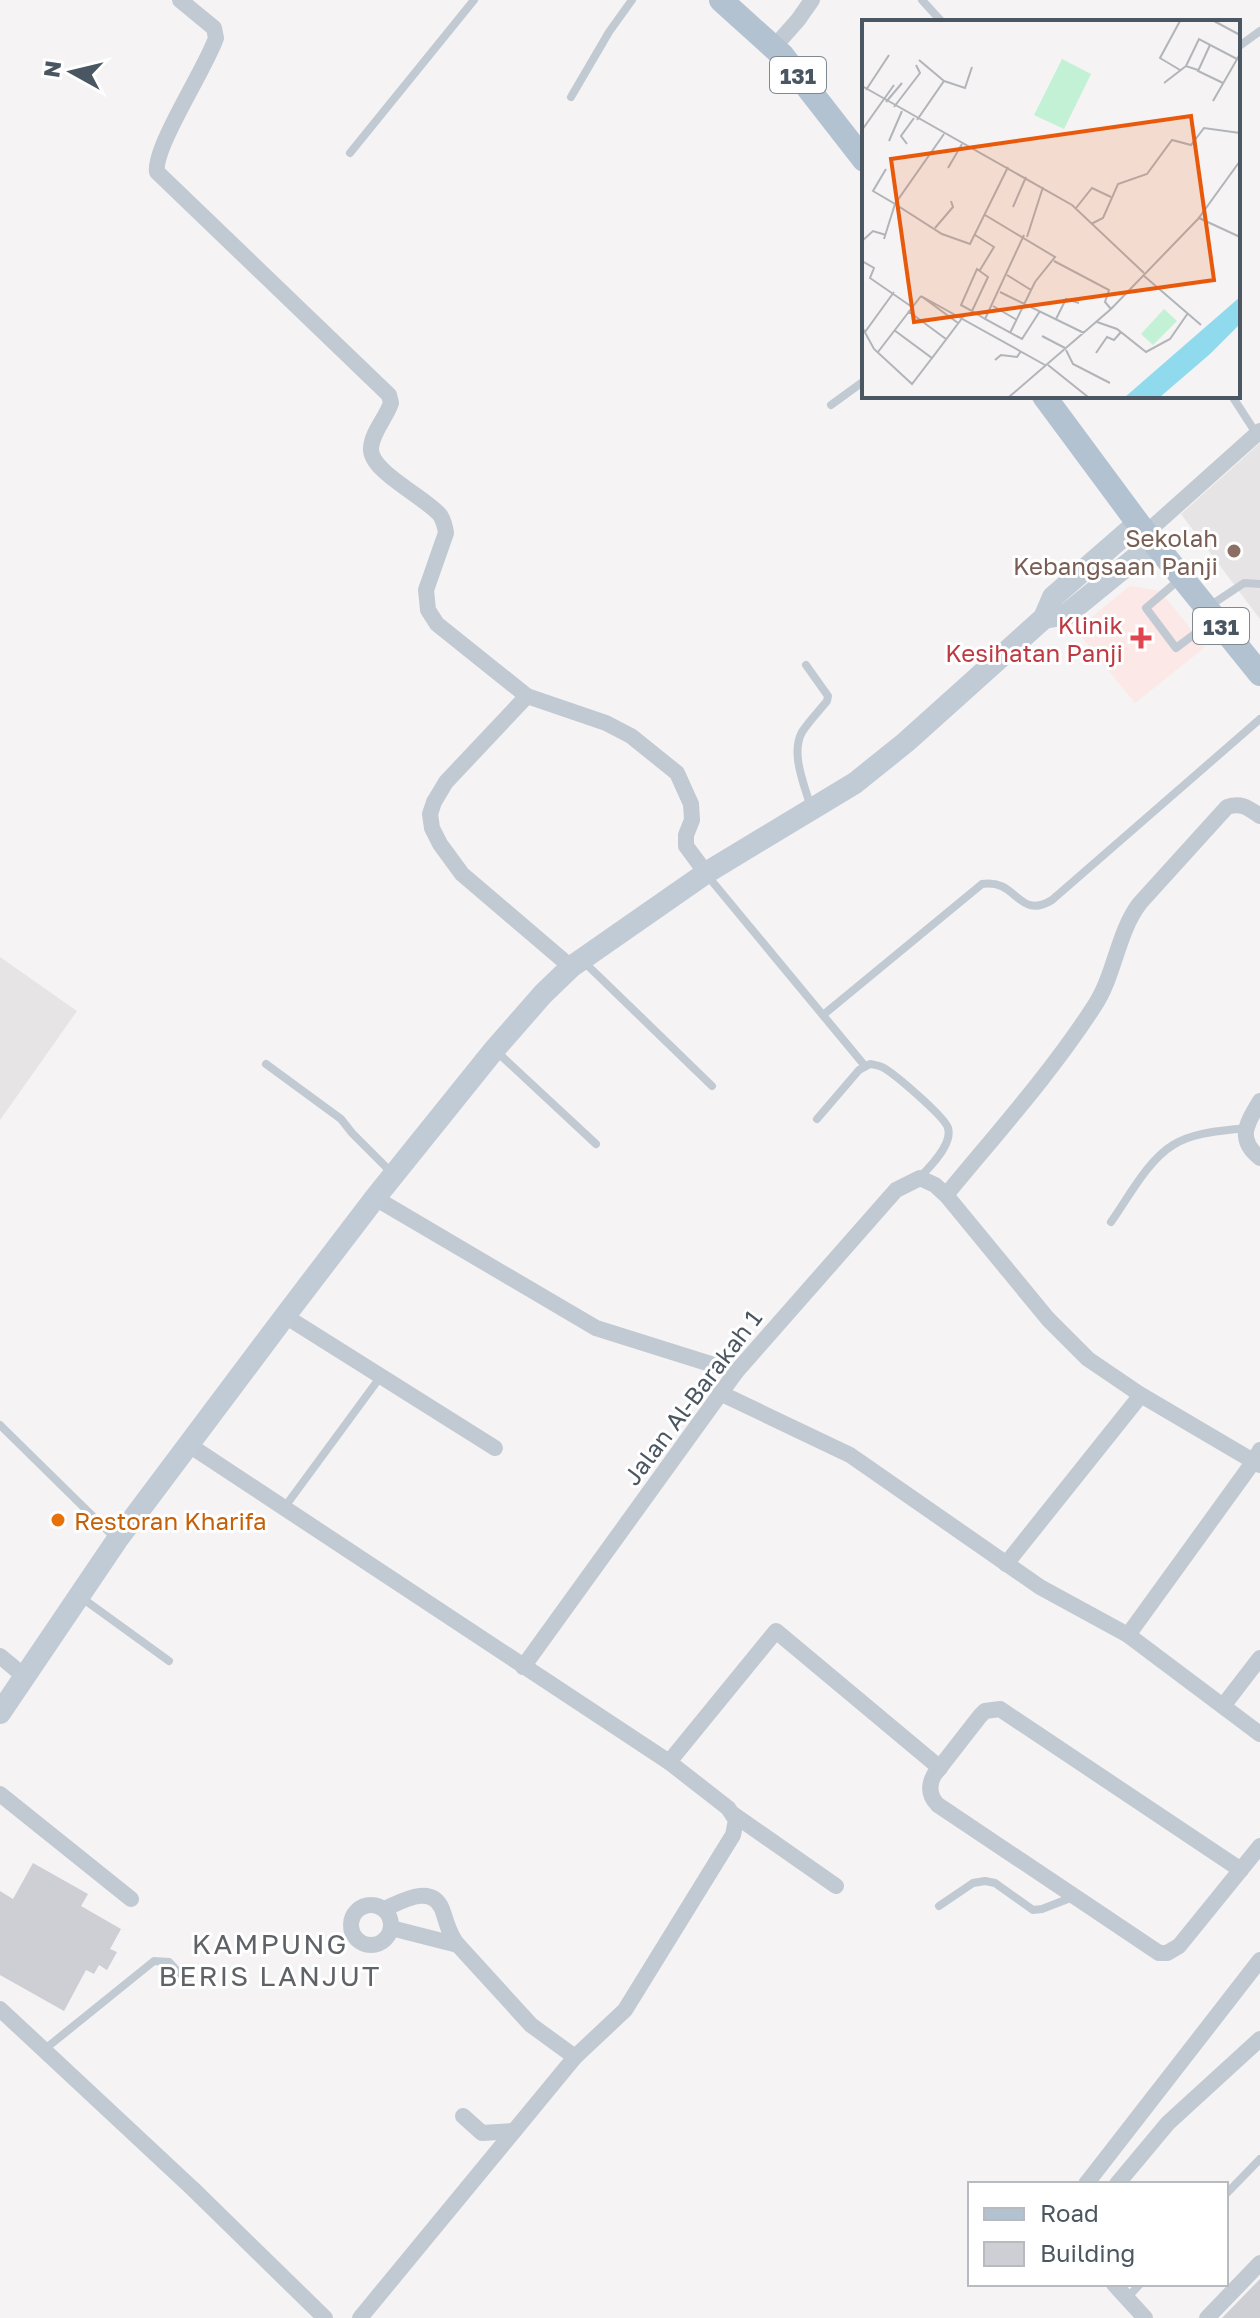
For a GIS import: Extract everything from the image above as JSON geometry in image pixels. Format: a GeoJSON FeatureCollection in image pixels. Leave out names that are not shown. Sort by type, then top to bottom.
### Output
{"type":"FeatureCollection","features":[{"type":"Feature","properties":{"kind":"main road","name":"131"},"geometry":{"type":"LineString","coordinates":[[721,0],[774,47],[862,157]]}},
{"type":"Feature","properties":{"kind":"main road","name":"131"},"geometry":{"type":"LineString","coordinates":[[1045,398],[1146,533],[1260,674]]}},
{"type":"Feature","properties":{"kind":"street"},"geometry":{"type":"LineString","coordinates":[[180,0],[214,28],[216,38],[165,142],[157,161],[157,172],[389,395],[391,403],[371,444],[373,459],[441,516],[446,533],[426,590],[428,610],[437,624],[527,696],[606,723],[631,736],[677,773],[691,804],[692,820],[686,835],[686,846],[706,873]]}},
{"type":"Feature","properties":{"kind":"street"},"geometry":{"type":"LineString","coordinates":[[774,47],[812,0]]}},
{"type":"Feature","properties":{"kind":"street"},"geometry":{"type":"LineString","coordinates":[[0,1713],[117,1540],[285,1316],[375,1198],[543,994],[577,963],[706,873],[855,783],[906,742],[1044,618],[1067,614],[1146,533],[1258,432]]}},
{"type":"Feature","properties":{"kind":"street"},"geometry":{"type":"LineString","coordinates":[[527,696],[446,782],[430,814],[432,828],[462,874],[577,963]]}},
{"type":"Feature","properties":{"kind":"street"},"geometry":{"type":"LineString","coordinates":[[946,1195],[1039,1082],[1096,1004],[1140,903],[1227,807],[1243,805],[1260,816]]}},
{"type":"Feature","properties":{"kind":"street"},"geometry":{"type":"LineString","coordinates":[[1260,1101],[1246,1128],[1247,1143],[1260,1158]]}},
{"type":"Feature","properties":{"kind":"street"},"geometry":{"type":"LineString","coordinates":[[920,1178],[946,1195],[1048,1319],[1088,1359],[1141,1395],[1258,1459],[1128,1635]]}},
{"type":"Feature","properties":{"kind":"street","name":"Jalan Al-Barakah 1"},"geometry":{"type":"LineString","coordinates":[[523,1667],[736,1372],[896,1190],[920,1178]]}},
{"type":"Feature","properties":{"kind":"street"},"geometry":{"type":"LineString","coordinates":[[375,1198],[596,1328],[736,1372]]}},
{"type":"Feature","properties":{"kind":"street"},"geometry":{"type":"LineString","coordinates":[[285,1316],[495,1448]]}},
{"type":"Feature","properties":{"kind":"street"},"geometry":{"type":"LineString","coordinates":[[720,1393],[850,1455],[1040,1587],[1128,1635],[1260,1734]]}},
{"type":"Feature","properties":{"kind":"street"},"geometry":{"type":"LineString","coordinates":[[1006,1564],[1141,1395]]}},
{"type":"Feature","properties":{"kind":"street"},"geometry":{"type":"LineString","coordinates":[[189,1445],[669,1762],[733,1814],[836,1886]]}},
{"type":"Feature","properties":{"kind":"street"},"geometry":{"type":"LineString","coordinates":[[669,1762],[776,1631],[940,1768]]}},
{"type":"Feature","properties":{"kind":"street"},"geometry":{"type":"LineString","coordinates":[[0,1656],[24,1676]]}},
{"type":"Feature","properties":{"kind":"street"},"geometry":{"type":"LineString","coordinates":[[1223,1706],[1260,1658]]}},
{"type":"Feature","properties":{"kind":"street"},"geometry":{"type":"LineString","coordinates":[[1241,1870],[1000,1709],[985,1711],[980,1716],[930,1786],[933,1800],[1152,1950],[1167,1953],[1179,1946],[1241,1870],[1260,1846]]}},
{"type":"Feature","properties":{"kind":"street"},"geometry":{"type":"LineString","coordinates":[[0,1794],[131,1899]]}},
{"type":"Feature","properties":{"kind":"street"},"geometry":{"type":"LineString","coordinates":[[360,2318],[575,2057],[625,2010],[733,1835],[736,1820],[733,1814]]}},
{"type":"Feature","properties":{"kind":"street"},"geometry":{"type":"LineString","coordinates":[[384,1909],[417,1896],[432,1898],[438,1903],[449,1934],[458,1945],[531,2025],[575,2057]]}},
{"type":"Feature","properties":{"kind":"street"},"geometry":{"type":"LineString","coordinates":[[373,1905],[384,1909],[390,1917],[390,1933],[382,1943],[371,1946],[360,1942],[352,1933],[353,1916],[361,1907],[373,1905]]}},
{"type":"Feature","properties":{"kind":"street"},"geometry":{"type":"LineString","coordinates":[[391,1928],[458,1945]]}},
{"type":"Feature","properties":{"kind":"street"},"geometry":{"type":"LineString","coordinates":[[1088,2182],[1260,1960]]}},
{"type":"Feature","properties":{"kind":"street"},"geometry":{"type":"LineString","coordinates":[[0,2009],[325,2318]]}},
{"type":"Feature","properties":{"kind":"street"},"geometry":{"type":"LineString","coordinates":[[1119,2182],[1168,2123],[1260,2039]]}},
{"type":"Feature","properties":{"kind":"street"},"geometry":{"type":"LineString","coordinates":[[463,2116],[482,2133],[514,2131]]}},
{"type":"Feature","properties":{"kind":"street"},"geometry":{"type":"LineString","coordinates":[[1207,2318],[1260,2263]]}},
{"type":"Feature","properties":{"kind":"street"},"geometry":{"type":"LineString","coordinates":[[1116,2286],[1143,2317]]}},
{"type":"Feature","properties":{"kind":"lane"},"geometry":{"type":"LineString","coordinates":[[350,153],[474,0]]}},
{"type":"Feature","properties":{"kind":"lane"},"geometry":{"type":"LineString","coordinates":[[571,97],[609,32],[632,0]]}},
{"type":"Feature","properties":{"kind":"lane"},"geometry":{"type":"LineString","coordinates":[[922,0],[940,20]]}},
{"type":"Feature","properties":{"kind":"lane"},"geometry":{"type":"LineString","coordinates":[[1240,46],[1260,31]]}},
{"type":"Feature","properties":{"kind":"lane"},"geometry":{"type":"LineString","coordinates":[[831,405],[862,382]]}},
{"type":"Feature","properties":{"kind":"lane"},"geometry":{"type":"LineString","coordinates":[[1233,398],[1258,432]]}},
{"type":"Feature","properties":{"kind":"lane"},"geometry":{"type":"LineString","coordinates":[[1182,578],[1146,608],[1176,648],[1244,583],[1260,584]]}},
{"type":"Feature","properties":{"kind":"lane"},"geometry":{"type":"LineString","coordinates":[[806,665],[828,696],[801,734],[798,749],[799,766],[812,809]]}},
{"type":"Feature","properties":{"kind":"lane"},"geometry":{"type":"LineString","coordinates":[[823,1015],[982,884],[998,883],[1029,905],[1045,904],[1052,900],[1260,719]]}},
{"type":"Feature","properties":{"kind":"lane"},"geometry":{"type":"LineString","coordinates":[[706,873],[865,1066]]}},
{"type":"Feature","properties":{"kind":"lane"},"geometry":{"type":"LineString","coordinates":[[577,963],[712,1086]]}},
{"type":"Feature","properties":{"kind":"lane"},"geometry":{"type":"LineString","coordinates":[[494,1050],[596,1144]]}},
{"type":"Feature","properties":{"kind":"lane"},"geometry":{"type":"LineString","coordinates":[[266,1064],[341,1119],[394,1175]]}},
{"type":"Feature","properties":{"kind":"lane"},"geometry":{"type":"LineString","coordinates":[[817,1119],[865,1066],[870,1064],[884,1068],[939,1114],[948,1129],[948,1138],[937,1161],[920,1178]]}},
{"type":"Feature","properties":{"kind":"lane"},"geometry":{"type":"LineString","coordinates":[[1111,1222],[1157,1158],[1175,1144],[1209,1132],[1246,1128]]}},
{"type":"Feature","properties":{"kind":"lane"},"geometry":{"type":"LineString","coordinates":[[284,1508],[381,1376]]}},
{"type":"Feature","properties":{"kind":"lane"},"geometry":{"type":"LineString","coordinates":[[0,1425],[117,1540]]}},
{"type":"Feature","properties":{"kind":"lane"},"geometry":{"type":"LineString","coordinates":[[78,1596],[169,1661]]}},
{"type":"Feature","properties":{"kind":"lane"},"geometry":{"type":"LineString","coordinates":[[939,1906],[973,1883],[985,1881],[995,1883],[1033,1910],[1073,1897]]}},
{"type":"Feature","properties":{"kind":"lane"},"geometry":{"type":"LineString","coordinates":[[45,2049],[154,1961],[169,1962],[189,1983]]}},
{"type":"Feature","properties":{"kind":"lane"},"geometry":{"type":"LineString","coordinates":[[1228,2192],[1260,2159]]}},
{"type":"Feature","properties":{"kind":"lane"},"geometry":{"type":"LineString","coordinates":[[1127,2298],[1138,2286]]}},
{"type":"Feature","properties":{"kind":"shaded area","name":"Sekolah Kebangsaan Panji"},"geometry":{"type":"Polygon","coordinates":[[[1260,443],[1260,619],[1181,514],[1260,443]]]}},
{"type":"Feature","properties":{"kind":"shaded area","name":"Klinik Kesihatan Panji"},"geometry":{"type":"Polygon","coordinates":[[[1130,586],[1160,591],[1205,647],[1135,703],[1076,630],[1130,586]]]}},
{"type":"Feature","properties":{"kind":"shaded area"},"geometry":{"type":"Polygon","coordinates":[[[0,957],[77,1011],[0,1120],[0,957]]]}},
{"type":"Feature","properties":{"kind":"building"},"geometry":{"type":"Polygon","coordinates":[[[33,1863],[88,1894],[81,1906],[121,1929],[110,1949],[117,1952],[107,1970],[99,1965],[94,1974],[86,1970],[64,2011],[0,1975],[0,1891],[13,1899],[33,1863]]]}},
{"type":"Feature","properties":{"kind":"building"},"geometry":{"type":"Polygon","coordinates":[[[1260,2279],[1260,2318],[1222,2318],[1260,2279]]]}},
{"type":"Feature","properties":{"kind":"place","name":"Sekolah Kebangsaan Panji"},"geometry":{"type":"Point","coordinates":[1234,551]}},
{"type":"Feature","properties":{"kind":"place","name":"Klinik Kesihatan Panji"},"geometry":{"type":"Point","coordinates":[1141,638]}},
{"type":"Feature","properties":{"kind":"place","name":"Restoran Kharifa"},"geometry":{"type":"Point","coordinates":[58,1520]}},
{"type":"Feature","properties":{"kind":"district","name":"KAMPUNG BERIS LANJUT"},"geometry":{"type":"Point","coordinates":[270,1959]}}]}
